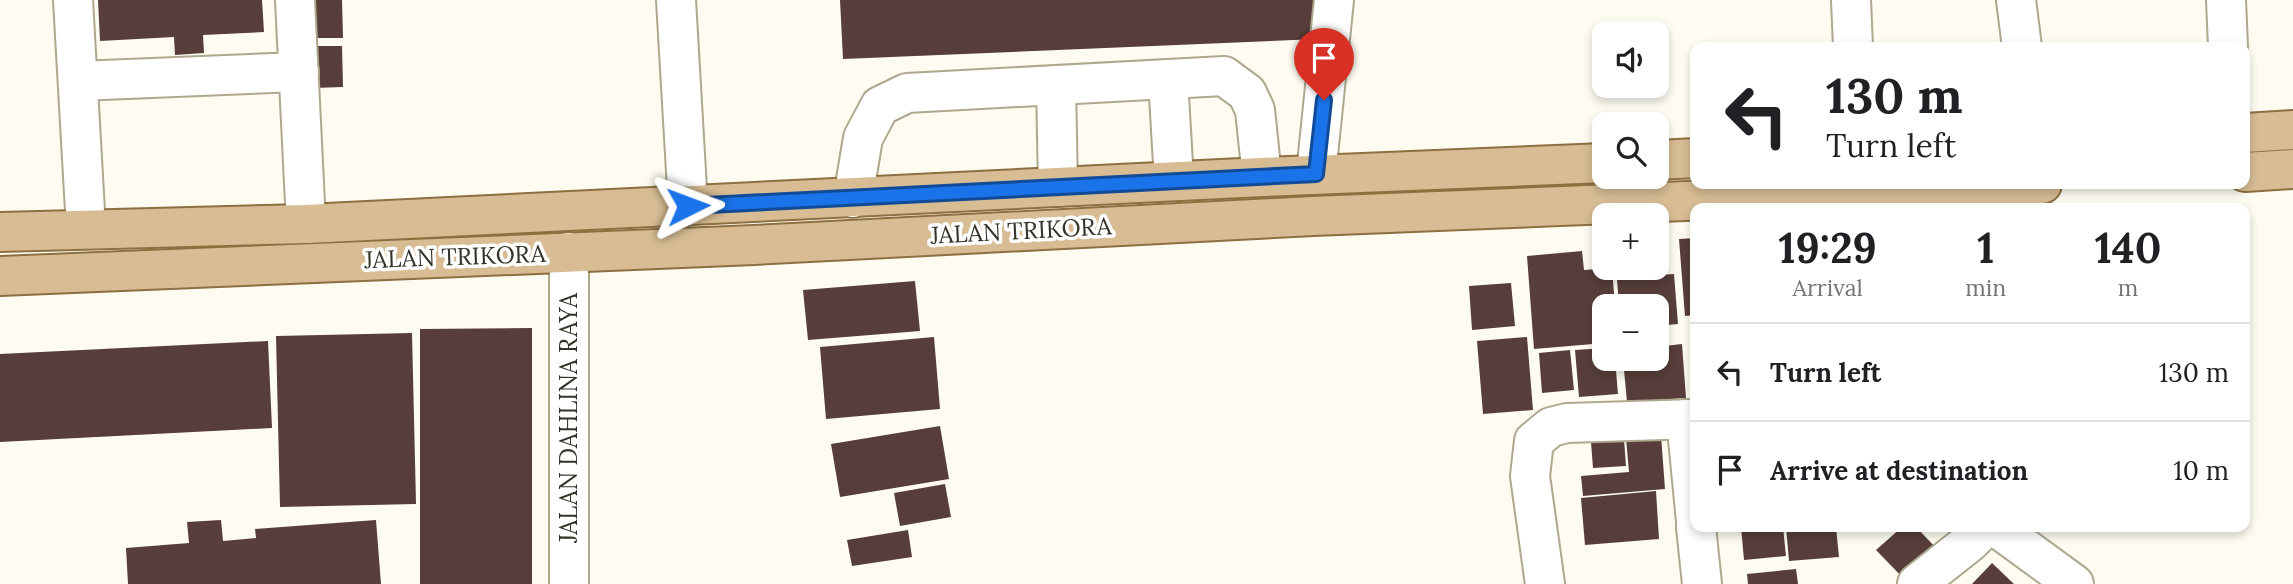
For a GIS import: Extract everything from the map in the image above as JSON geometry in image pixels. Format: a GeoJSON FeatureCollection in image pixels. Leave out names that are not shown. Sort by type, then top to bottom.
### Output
{"type":"FeatureCollection","features":[{"type":"Feature","properties":{"kind":"main road"},"geometry":{"type":"LineString","coordinates":[[2250,133],[2293,130]]}},
{"type":"Feature","properties":{"kind":"main road"},"geometry":{"type":"LineString","coordinates":[[1669,160],[1690,159]]}},
{"type":"Feature","properties":{"kind":"main road","name":"JALAN TRIKORA"},"geometry":{"type":"LineString","coordinates":[[0,232],[306,224],[1316,174],[1592,163]]}},
{"type":"Feature","properties":{"kind":"main road"},"geometry":{"type":"LineString","coordinates":[[2250,172],[2293,169]]}},
{"type":"Feature","properties":{"kind":"main road","name":"JALAN TRIKORA"},"geometry":{"type":"LineString","coordinates":[[1802,203],[1884,201],[1996,189]]}},
{"type":"Feature","properties":{"kind":"main road","name":"JALAN TRIKORA"},"geometry":{"type":"LineString","coordinates":[[0,276],[569,252],[1313,215],[1690,206]]}},
{"type":"Feature","properties":{"kind":"street"},"geometry":{"type":"LineString","coordinates":[[73,0],[86,229]]}},
{"type":"Feature","properties":{"kind":"street"},"geometry":{"type":"LineString","coordinates":[[295,0],[306,224]]}},
{"type":"Feature","properties":{"kind":"street"},"geometry":{"type":"LineString","coordinates":[[676,0],[688,206]]}},
{"type":"Feature","properties":{"kind":"street"},"geometry":{"type":"LineString","coordinates":[[1316,174],[1334,0]]}},
{"type":"Feature","properties":{"kind":"street"},"geometry":{"type":"LineString","coordinates":[[1851,0],[1853,42]]}},
{"type":"Feature","properties":{"kind":"street"},"geometry":{"type":"LineString","coordinates":[[2016,0],[2021,42]]}},
{"type":"Feature","properties":{"kind":"street"},"geometry":{"type":"LineString","coordinates":[[2226,0],[2228,42]]}},
{"type":"Feature","properties":{"kind":"street"},"geometry":{"type":"LineString","coordinates":[[78,81],[299,72]]}},
{"type":"Feature","properties":{"kind":"street"},"geometry":{"type":"LineString","coordinates":[[853,198],[863,138],[880,106],[907,93],[1224,76],[1247,93],[1255,110],[1262,177]]}},
{"type":"Feature","properties":{"kind":"street"},"geometry":{"type":"LineString","coordinates":[[1168,79],[1174,181]]}},
{"type":"Feature","properties":{"kind":"street"},"geometry":{"type":"LineString","coordinates":[[1056,85],[1058,187]]}},
{"type":"Feature","properties":{"kind":"street","name":"JALAN DAHLINA RAYA"},"geometry":{"type":"LineString","coordinates":[[569,252],[569,584]]}},
{"type":"Feature","properties":{"kind":"street"},"geometry":{"type":"LineString","coordinates":[[1545,584],[1530,476],[1534,440],[1551,427],[1567,423],[1690,419]]}},
{"type":"Feature","properties":{"kind":"street"},"geometry":{"type":"LineString","coordinates":[[1697,532],[1702,584]]}},
{"type":"Feature","properties":{"kind":"street"},"geometry":{"type":"LineString","coordinates":[[1917,584],[1980,532]]}},
{"type":"Feature","properties":{"kind":"street"},"geometry":{"type":"LineString","coordinates":[[2003,532],[2074,584]]}},
{"type":"Feature","properties":{"kind":"building"},"geometry":{"type":"Polygon","coordinates":[[[98,0],[262,0],[264,32],[203,35],[204,53],[175,55],[174,37],[100,41],[98,0]]]}},
{"type":"Feature","properties":{"kind":"building"},"geometry":{"type":"Polygon","coordinates":[[[312,0],[342,0],[343,38],[312,38],[312,0]]]}},
{"type":"Feature","properties":{"kind":"building"},"geometry":{"type":"Polygon","coordinates":[[[840,0],[1316,0],[1318,39],[843,59],[840,0]]]}},
{"type":"Feature","properties":{"kind":"building"},"geometry":{"type":"Polygon","coordinates":[[[312,46],[342,46],[343,87],[313,88],[312,46]]]}},
{"type":"Feature","properties":{"kind":"building"},"geometry":{"type":"Polygon","coordinates":[[[1690,238],[1690,316],[1685,316],[1679,239],[1690,238]]]}},
{"type":"Feature","properties":{"kind":"building"},"geometry":{"type":"Polygon","coordinates":[[[1582,251],[1584,270],[1592,269],[1592,280],[1613,280],[1614,294],[1592,294],[1592,344],[1534,349],[1527,256],[1582,251]]]}},
{"type":"Feature","properties":{"kind":"building"},"geometry":{"type":"Polygon","coordinates":[[[1669,274],[1674,274],[1678,324],[1669,325],[1669,294],[1618,294],[1617,280],[1669,280],[1669,274]]]}},
{"type":"Feature","properties":{"kind":"building"},"geometry":{"type":"Polygon","coordinates":[[[915,281],[920,331],[808,340],[803,290],[915,281]]]}},
{"type":"Feature","properties":{"kind":"building"},"geometry":{"type":"Polygon","coordinates":[[[1511,283],[1515,326],[1472,330],[1469,286],[1511,283]]]}},
{"type":"Feature","properties":{"kind":"building"},"geometry":{"type":"Polygon","coordinates":[[[532,328],[532,584],[420,584],[420,329],[532,328]]]}},
{"type":"Feature","properties":{"kind":"building"},"geometry":{"type":"Polygon","coordinates":[[[412,333],[416,504],[280,507],[276,336],[412,333]]]}},
{"type":"Feature","properties":{"kind":"building"},"geometry":{"type":"Polygon","coordinates":[[[934,337],[940,409],[826,419],[820,347],[934,337]]]}},
{"type":"Feature","properties":{"kind":"building"},"geometry":{"type":"Polygon","coordinates":[[[1527,337],[1533,410],[1483,414],[1477,341],[1527,337]]]}},
{"type":"Feature","properties":{"kind":"building"},"geometry":{"type":"Polygon","coordinates":[[[268,341],[272,428],[0,442],[0,354],[268,341]]]}},
{"type":"Feature","properties":{"kind":"building"},"geometry":{"type":"Polygon","coordinates":[[[1682,344],[1686,398],[1627,402],[1624,371],[1669,371],[1669,346],[1682,344]]]}},
{"type":"Feature","properties":{"kind":"building"},"geometry":{"type":"Polygon","coordinates":[[[1592,349],[1592,371],[1616,371],[1618,394],[1579,397],[1575,350],[1592,349]]]}},
{"type":"Feature","properties":{"kind":"building"},"geometry":{"type":"Polygon","coordinates":[[[1570,350],[1574,390],[1542,393],[1539,353],[1570,350]]]}},
{"type":"Feature","properties":{"kind":"building"},"geometry":{"type":"Polygon","coordinates":[[[940,426],[949,479],[840,497],[831,444],[940,426]]]}},
{"type":"Feature","properties":{"kind":"building"},"geometry":{"type":"Polygon","coordinates":[[[1661,435],[1665,489],[1583,496],[1581,476],[1629,472],[1626,438],[1661,435]]]}},
{"type":"Feature","properties":{"kind":"building"},"geometry":{"type":"Polygon","coordinates":[[[1624,439],[1626,466],[1593,468],[1591,442],[1624,439]]]}},
{"type":"Feature","properties":{"kind":"building"},"geometry":{"type":"Polygon","coordinates":[[[945,484],[951,517],[900,526],[894,493],[945,484]]]}},
{"type":"Feature","properties":{"kind":"building"},"geometry":{"type":"Polygon","coordinates":[[[1656,491],[1659,539],[1585,545],[1581,498],[1656,491]]]}},
{"type":"Feature","properties":{"kind":"building"},"geometry":{"type":"Polygon","coordinates":[[[221,520],[223,541],[256,538],[255,529],[376,520],[381,584],[128,584],[126,548],[189,543],[187,522],[221,520]]]}},
{"type":"Feature","properties":{"kind":"building"},"geometry":{"type":"Polygon","coordinates":[[[908,530],[912,557],[852,566],[847,540],[908,530]]]}},
{"type":"Feature","properties":{"kind":"building"},"geometry":{"type":"Polygon","coordinates":[[[1741,532],[1784,532],[1786,556],[1744,560],[1741,532]]]}},
{"type":"Feature","properties":{"kind":"building"},"geometry":{"type":"Polygon","coordinates":[[[1786,532],[1836,532],[1839,557],[1789,561],[1786,532]]]}},
{"type":"Feature","properties":{"kind":"building"},"geometry":{"type":"Polygon","coordinates":[[[1896,532],[1921,532],[1939,551],[1906,581],[1876,550],[1896,532]]]}},
{"type":"Feature","properties":{"kind":"building"},"geometry":{"type":"Polygon","coordinates":[[[1992,563],[2014,584],[1972,584],[1992,563]]]}},
{"type":"Feature","properties":{"kind":"building"},"geometry":{"type":"Polygon","coordinates":[[[1796,569],[1798,584],[1748,584],[1747,574],[1796,569]]]}},
{"type":"Feature","properties":{"kind":"route"},"geometry":{"type":"LineString","coordinates":[[688,206],[1316,174],[1324,100]]}}]}
